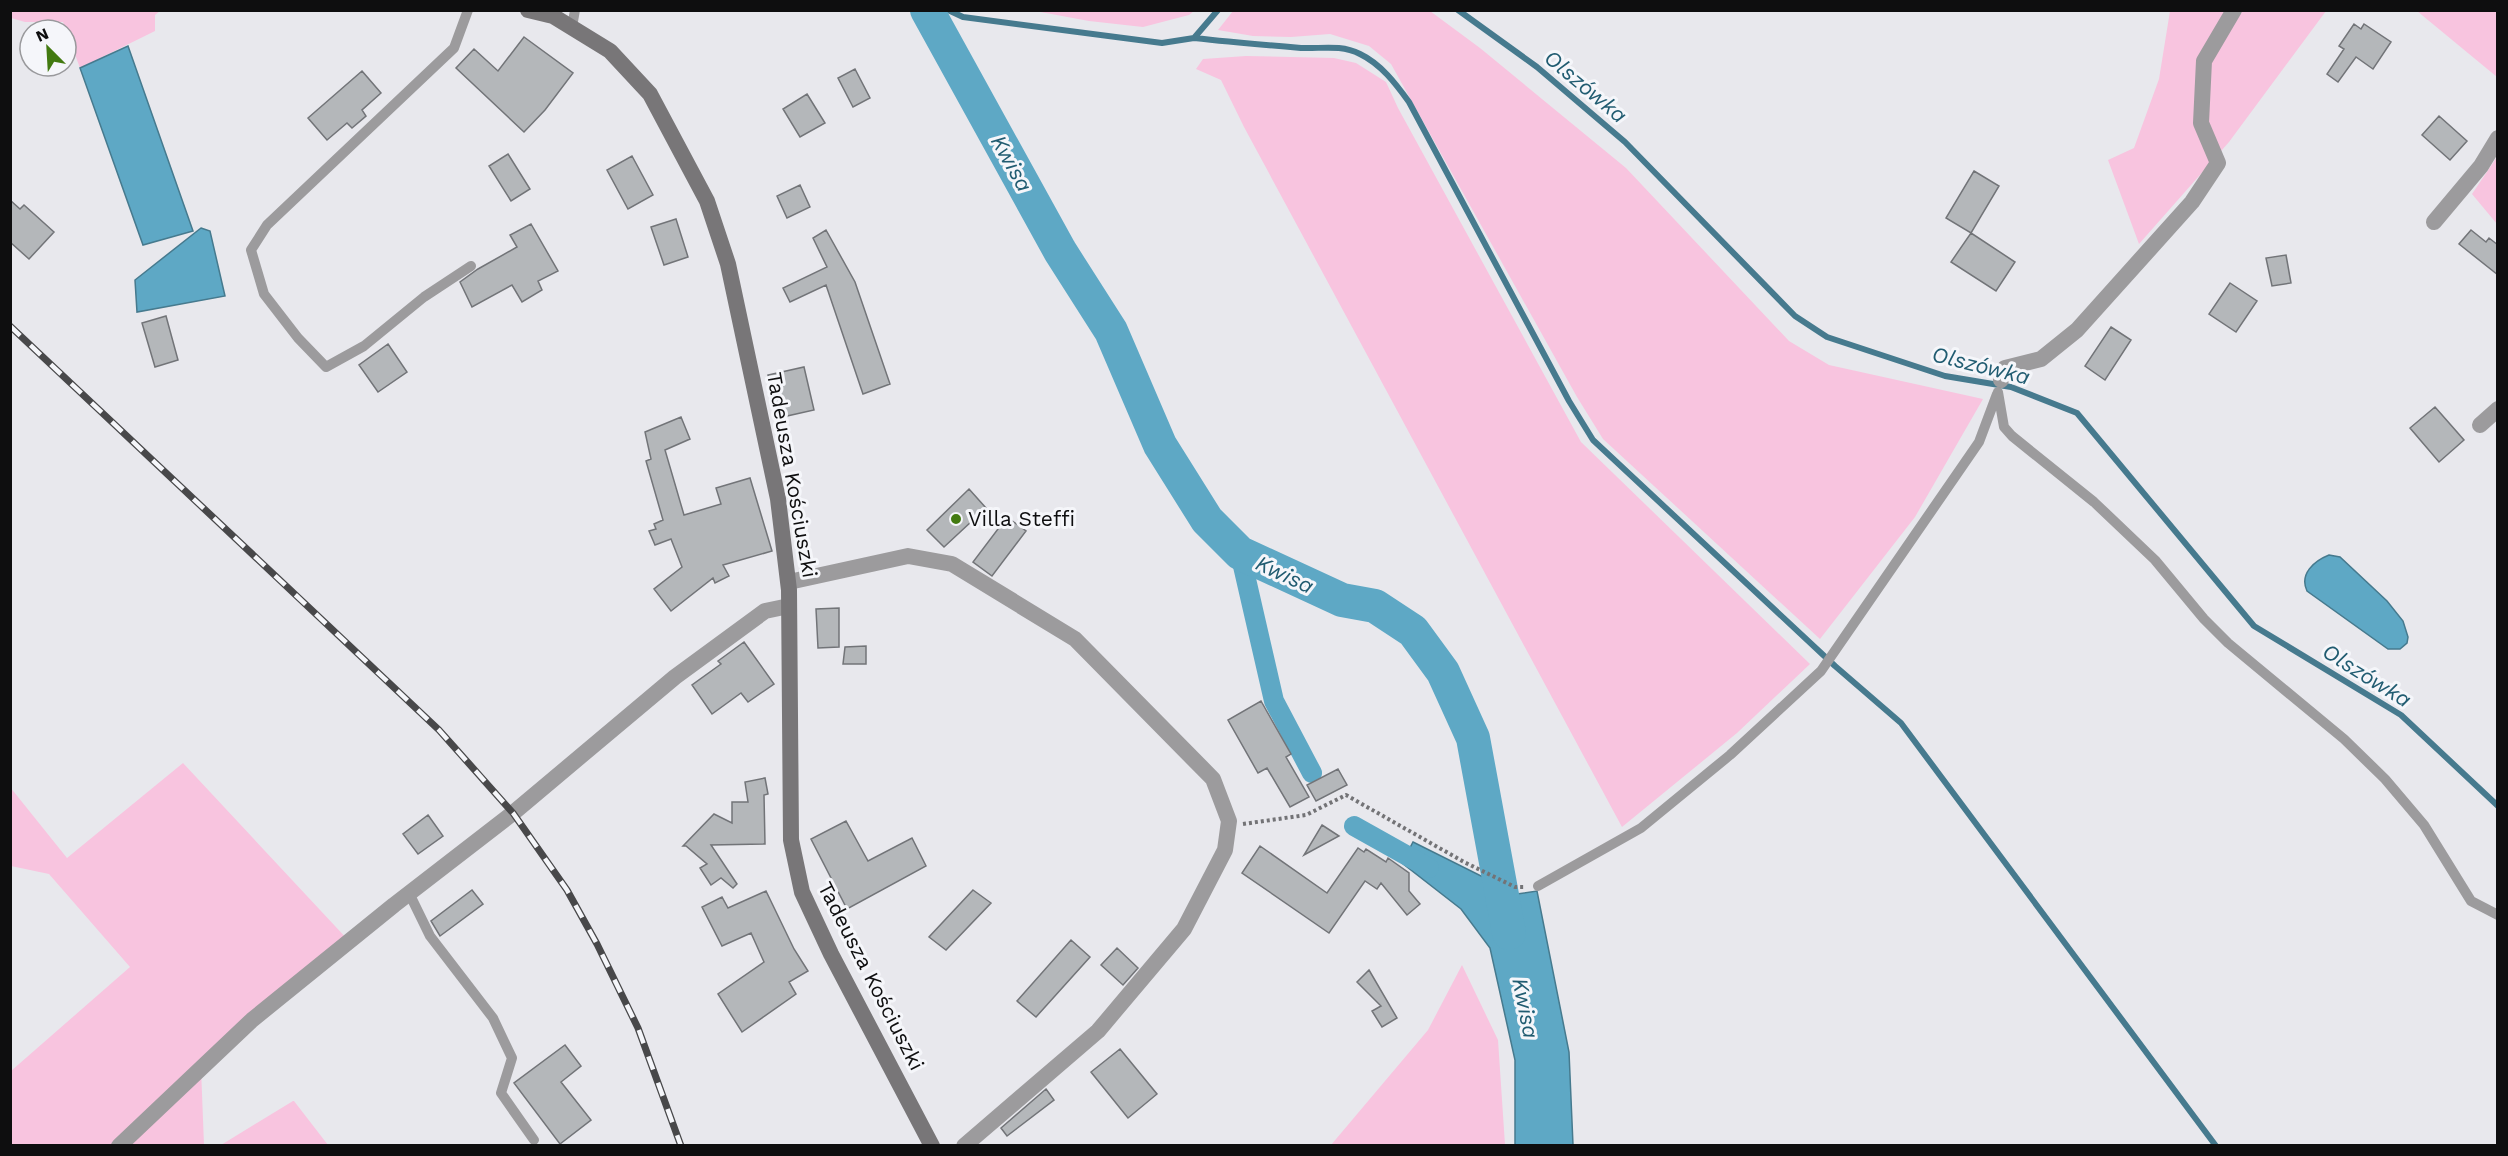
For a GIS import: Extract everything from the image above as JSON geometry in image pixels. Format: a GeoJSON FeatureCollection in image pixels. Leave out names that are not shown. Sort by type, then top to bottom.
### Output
{"type":"FeatureCollection","features":[{"type":"Feature","properties":{"kind":"main road","name":"Tadeusza Kościuszki"},"geometry":{"type":"LineString","coordinates":[[528,10],[574,19],[610,51],[650,94],[707,201],[728,264],[778,500],[789,582],[791,840],[802,892],[831,954],[932,1146]]}},
{"type":"Feature","properties":{"kind":"street"},"geometry":{"type":"LineString","coordinates":[[1999,386],[2005,368],[2041,359],[2077,330],[2192,202],[2218,163],[2201,123],[2204,61],[2234,10]]}},
{"type":"Feature","properties":{"kind":"street"},"geometry":{"type":"LineString","coordinates":[[2434,222],[2481,166],[2498,138]]}},
{"type":"Feature","properties":{"kind":"street"},"geometry":{"type":"LineString","coordinates":[[2480,425],[2498,410]]}},
{"type":"Feature","properties":{"kind":"street"},"geometry":{"type":"LineString","coordinates":[[789,582],[908,556],[952,564],[1075,639],[1213,780],[1229,821],[1225,849],[1184,928],[1098,1031],[964,1146]]}},
{"type":"Feature","properties":{"kind":"street"},"geometry":{"type":"LineString","coordinates":[[119,1146],[252,1020],[409,893],[513,813],[675,677],[765,611],[789,606]]}},
{"type":"Feature","properties":{"kind":"lane"},"geometry":{"type":"LineString","coordinates":[[468,10],[454,48],[267,225],[251,250],[264,294],[298,338],[326,367],[364,346],[424,297],[471,266]]}},
{"type":"Feature","properties":{"kind":"lane"},"geometry":{"type":"LineString","coordinates":[[1999,386],[2004,427],[2094,502],[2155,560],[2204,619],[2228,643],[2344,739],[2385,779],[2424,825],[2470,901],[2498,915]]}},
{"type":"Feature","properties":{"kind":"lane"},"geometry":{"type":"LineString","coordinates":[[1979,442],[1999,386]]}},
{"type":"Feature","properties":{"kind":"lane"},"geometry":{"type":"LineString","coordinates":[[1538,886],[1641,828],[1730,755],[1824,666],[1979,442],[1989,430],[2004,427]]}},
{"type":"Feature","properties":{"kind":"lane"},"geometry":{"type":"LineString","coordinates":[[409,893],[430,936],[493,1018],[512,1058],[501,1093],[534,1140]]}},
{"type":"Feature","properties":{"kind":"path"},"geometry":{"type":"LineString","coordinates":[[1228,826],[1306,815],[1346,795],[1415,836],[1515,886],[1538,886]]}},
{"type":"Feature","properties":{"kind":"shaded area"},"geometry":{"type":"Polygon","coordinates":[[[11,11],[160,11],[155,15],[155,31],[80,68],[78,18],[18,18],[18,20],[11,18],[11,11]]]}},
{"type":"Feature","properties":{"kind":"shaded area"},"geometry":{"type":"Polygon","coordinates":[[[1035,11],[1194,11],[1189,15],[1143,27],[1089,21],[1035,11]]]}},
{"type":"Feature","properties":{"kind":"shaded area"},"geometry":{"type":"Polygon","coordinates":[[[1233,11],[1430,11],[1480,48],[1626,168],[1789,341],[1829,365],[1983,399],[1915,517],[1820,639],[1603,439],[1577,397],[1391,64],[1369,46],[1330,34],[1291,37],[1253,36],[1218,30],[1233,11]]]}},
{"type":"Feature","properties":{"kind":"shaded area"},"geometry":{"type":"Polygon","coordinates":[[[2170,11],[2326,11],[2229,142],[2139,244],[2108,160],[2134,148],[2159,79],[2170,11]]]}},
{"type":"Feature","properties":{"kind":"shaded area"},"geometry":{"type":"Polygon","coordinates":[[[2417,11],[2497,11],[2497,77],[2417,11]]]}},
{"type":"Feature","properties":{"kind":"shaded area"},"geometry":{"type":"Polygon","coordinates":[[[1246,56],[1334,58],[1356,63],[1386,82],[1398,108],[1581,442],[1810,664],[1737,733],[1622,827],[1244,127],[1221,80],[1196,69],[1203,59],[1246,56]]]}},
{"type":"Feature","properties":{"kind":"shaded area"},"geometry":{"type":"Polygon","coordinates":[[[2497,157],[2498,224],[2472,194],[2497,157]]]}},
{"type":"Feature","properties":{"kind":"shaded area"},"geometry":{"type":"Polygon","coordinates":[[[183,763],[349,941],[201,1068],[204,1145],[11,1145],[11,1071],[130,967],[49,874],[11,866],[10,787],[67,858],[183,763]]]}},
{"type":"Feature","properties":{"kind":"shaded area"},"geometry":{"type":"Polygon","coordinates":[[[1462,965],[1498,1040],[1505,1145],[1331,1145],[1428,1030],[1462,965]]]}},
{"type":"Feature","properties":{"kind":"shaded area"},"geometry":{"type":"Polygon","coordinates":[[[293,1101],[328,1145],[221,1145],[293,1101]]]}},
{"type":"Feature","properties":{"kind":"water"},"geometry":{"type":"Polygon","coordinates":[[[128,46],[193,231],[143,245],[80,68],[128,46]]]}},
{"type":"Feature","properties":{"kind":"water"},"geometry":{"type":"Polygon","coordinates":[[[201,228],[210,231],[225,296],[137,312],[135,280],[201,228]]]}},
{"type":"Feature","properties":{"kind":"water"},"geometry":{"type":"Polygon","coordinates":[[[2329,555],[2340,557],[2387,601],[2403,621],[2408,637],[2407,643],[2400,649],[2388,649],[2307,591],[2305,579],[2309,569],[2329,555]]]}},
{"type":"Feature","properties":{"kind":"water"},"geometry":{"type":"Polygon","coordinates":[[[1413,842],[1517,894],[1537,891],[1569,1052],[1573,1145],[1515,1145],[1515,1060],[1490,948],[1461,909],[1402,863],[1413,842]]]}},
{"type":"Feature","properties":{"kind":"building"},"geometry":{"type":"Polygon","coordinates":[[[2354,24],[2361,29],[2364,24],[2391,42],[2373,69],[2356,57],[2338,82],[2327,74],[2344,49],[2339,46],[2354,24]]]}},
{"type":"Feature","properties":{"kind":"building"},"geometry":{"type":"Polygon","coordinates":[[[524,37],[573,73],[545,110],[524,132],[456,68],[474,49],[498,71],[524,37]]]}},
{"type":"Feature","properties":{"kind":"building"},"geometry":{"type":"Polygon","coordinates":[[[855,69],[870,98],[853,107],[838,78],[855,69]]]}},
{"type":"Feature","properties":{"kind":"building"},"geometry":{"type":"Polygon","coordinates":[[[362,71],[381,93],[362,110],[366,116],[352,128],[347,123],[327,140],[308,118],[362,71]]]}},
{"type":"Feature","properties":{"kind":"building"},"geometry":{"type":"Polygon","coordinates":[[[807,94],[825,123],[800,137],[783,109],[807,94]]]}},
{"type":"Feature","properties":{"kind":"building"},"geometry":{"type":"Polygon","coordinates":[[[2439,116],[2467,141],[2450,160],[2422,135],[2439,116]]]}},
{"type":"Feature","properties":{"kind":"building"},"geometry":{"type":"Polygon","coordinates":[[[508,154],[530,189],[511,201],[489,166],[508,154]]]}},
{"type":"Feature","properties":{"kind":"building"},"geometry":{"type":"Polygon","coordinates":[[[632,156],[653,195],[628,209],[607,170],[632,156]]]}},
{"type":"Feature","properties":{"kind":"building"},"geometry":{"type":"Polygon","coordinates":[[[1974,171],[1999,186],[1971,233],[1946,218],[1974,171]]]}},
{"type":"Feature","properties":{"kind":"building"},"geometry":{"type":"Polygon","coordinates":[[[800,185],[810,207],[787,218],[777,196],[800,185]]]}},
{"type":"Feature","properties":{"kind":"building"},"geometry":{"type":"Polygon","coordinates":[[[10,200],[20,209],[24,205],[54,232],[29,259],[10,242],[10,200]]]}},
{"type":"Feature","properties":{"kind":"building"},"geometry":{"type":"Polygon","coordinates":[[[676,219],[688,257],[664,265],[651,227],[676,219]]]}},
{"type":"Feature","properties":{"kind":"building"},"geometry":{"type":"Polygon","coordinates":[[[531,224],[558,271],[538,281],[542,290],[522,302],[512,285],[472,307],[460,282],[517,247],[510,235],[531,224]]]}},
{"type":"Feature","properties":{"kind":"building"},"geometry":{"type":"Polygon","coordinates":[[[826,230],[855,282],[890,384],[863,394],[826,285],[790,302],[783,288],[827,267],[813,238],[826,230]]]}},
{"type":"Feature","properties":{"kind":"building"},"geometry":{"type":"Polygon","coordinates":[[[2471,230],[2486,242],[2489,238],[2498,245],[2498,275],[2459,244],[2471,230]]]}},
{"type":"Feature","properties":{"kind":"building"},"geometry":{"type":"Polygon","coordinates":[[[1971,233],[2015,262],[1996,291],[1951,262],[1971,233]]]}},
{"type":"Feature","properties":{"kind":"building"},"geometry":{"type":"Polygon","coordinates":[[[2286,255],[2291,283],[2272,286],[2266,258],[2286,255]]]}},
{"type":"Feature","properties":{"kind":"building"},"geometry":{"type":"Polygon","coordinates":[[[2230,283],[2257,301],[2236,332],[2209,314],[2230,283]]]}},
{"type":"Feature","properties":{"kind":"building"},"geometry":{"type":"Polygon","coordinates":[[[166,316],[178,360],[155,367],[142,323],[166,316]]]}},
{"type":"Feature","properties":{"kind":"building"},"geometry":{"type":"Polygon","coordinates":[[[2111,327],[2131,340],[2105,380],[2085,366],[2111,327]]]}},
{"type":"Feature","properties":{"kind":"building"},"geometry":{"type":"Polygon","coordinates":[[[388,344],[407,372],[378,392],[359,365],[388,344]]]}},
{"type":"Feature","properties":{"kind":"building"},"geometry":{"type":"Polygon","coordinates":[[[804,367],[814,410],[778,418],[768,375],[804,367]]]}},
{"type":"Feature","properties":{"kind":"building"},"geometry":{"type":"Polygon","coordinates":[[[2435,407],[2464,440],[2439,462],[2410,428],[2435,407]]]}},
{"type":"Feature","properties":{"kind":"building"},"geometry":{"type":"Polygon","coordinates":[[[681,417],[690,439],[665,450],[684,515],[721,504],[716,488],[750,478],[772,551],[723,565],[729,576],[715,583],[713,578],[671,611],[654,589],[682,567],[671,539],[655,545],[649,531],[656,529],[654,524],[663,520],[646,461],[651,459],[645,432],[681,417]]]}},
{"type":"Feature","properties":{"kind":"building","name":"Villa Steffi"},"geometry":{"type":"Polygon","coordinates":[[[969,489],[986,508],[944,547],[927,530],[969,489]]]}},
{"type":"Feature","properties":{"kind":"building"},"geometry":{"type":"Polygon","coordinates":[[[1007,517],[1026,531],[992,576],[973,562],[1007,517]]]}},
{"type":"Feature","properties":{"kind":"building"},"geometry":{"type":"Polygon","coordinates":[[[839,608],[839,647],[818,648],[816,609],[839,608]]]}},
{"type":"Feature","properties":{"kind":"building"},"geometry":{"type":"Polygon","coordinates":[[[744,642],[774,684],[748,702],[741,693],[712,714],[692,685],[721,664],[718,661],[744,642]]]}},
{"type":"Feature","properties":{"kind":"building"},"geometry":{"type":"Polygon","coordinates":[[[866,646],[866,664],[843,664],[845,647],[866,646]]]}},
{"type":"Feature","properties":{"kind":"building"},"geometry":{"type":"Polygon","coordinates":[[[1261,701],[1291,754],[1286,757],[1309,797],[1290,807],[1267,768],[1258,773],[1228,720],[1261,701]]]}},
{"type":"Feature","properties":{"kind":"building"},"geometry":{"type":"Polygon","coordinates":[[[1338,769],[1347,785],[1316,801],[1307,785],[1338,769]]]}},
{"type":"Feature","properties":{"kind":"building"},"geometry":{"type":"Polygon","coordinates":[[[765,778],[768,794],[764,795],[765,844],[711,845],[737,884],[733,888],[721,878],[711,885],[700,868],[707,864],[683,846],[714,814],[732,823],[732,802],[748,802],[745,782],[765,778]]]}},
{"type":"Feature","properties":{"kind":"building"},"geometry":{"type":"Polygon","coordinates":[[[428,815],[443,836],[418,854],[403,834],[428,815]]]}},
{"type":"Feature","properties":{"kind":"building"},"geometry":{"type":"Polygon","coordinates":[[[846,821],[868,861],[912,838],[926,866],[847,909],[811,839],[846,821]]]}},
{"type":"Feature","properties":{"kind":"building"},"geometry":{"type":"Polygon","coordinates":[[[1322,825],[1339,836],[1304,855],[1322,825]]]}},
{"type":"Feature","properties":{"kind":"building"},"geometry":{"type":"Polygon","coordinates":[[[1260,846],[1327,893],[1358,848],[1364,852],[1366,849],[1386,862],[1388,858],[1409,873],[1409,891],[1420,904],[1407,915],[1381,883],[1377,889],[1365,881],[1329,933],[1242,873],[1260,846]]]}},
{"type":"Feature","properties":{"kind":"building"},"geometry":{"type":"Polygon","coordinates":[[[472,890],[483,904],[440,936],[431,921],[472,890]]]}},
{"type":"Feature","properties":{"kind":"building"},"geometry":{"type":"Polygon","coordinates":[[[973,890],[991,903],[946,950],[929,937],[973,890]]]}},
{"type":"Feature","properties":{"kind":"building"},"geometry":{"type":"Polygon","coordinates":[[[766,891],[794,949],[808,971],[789,982],[796,994],[742,1032],[718,994],[764,962],[751,933],[722,946],[702,907],[722,897],[728,908],[766,891]]]}},
{"type":"Feature","properties":{"kind":"building"},"geometry":{"type":"Polygon","coordinates":[[[1071,940],[1090,957],[1036,1017],[1017,1001],[1071,940]]]}},
{"type":"Feature","properties":{"kind":"building"},"geometry":{"type":"Polygon","coordinates":[[[1117,948],[1138,968],[1123,985],[1101,965],[1117,948]]]}},
{"type":"Feature","properties":{"kind":"building"},"geometry":{"type":"Polygon","coordinates":[[[1369,970],[1397,1018],[1382,1027],[1372,1011],[1381,1006],[1357,982],[1369,970]]]}},
{"type":"Feature","properties":{"kind":"building"},"geometry":{"type":"Polygon","coordinates":[[[565,1045],[581,1066],[561,1082],[591,1120],[560,1144],[514,1083],[565,1045]]]}},
{"type":"Feature","properties":{"kind":"building"},"geometry":{"type":"Polygon","coordinates":[[[1120,1049],[1157,1094],[1128,1118],[1091,1072],[1120,1049]]]}},
{"type":"Feature","properties":{"kind":"building"},"geometry":{"type":"Polygon","coordinates":[[[1046,1089],[1054,1100],[1007,1136],[1001,1128],[1046,1089]]]}},
{"type":"Feature","properties":{"kind":"waterway","name":"Kwisa"},"geometry":{"type":"LineString","coordinates":[[927,10],[1060,251],[1111,331],[1160,445],[1207,520],[1240,553],[1342,600],[1375,606],[1413,631],[1443,672],[1473,738],[1509,933]]}},
{"type":"Feature","properties":{"kind":"waterway","name":"Olszówka"},"geometry":{"type":"LineString","coordinates":[[948,10],[963,17],[1162,43],[1194,38],[1218,10]]}},
{"type":"Feature","properties":{"kind":"waterway","name":"Olszówka"},"geometry":{"type":"LineString","coordinates":[[1458,10],[1537,67],[1625,142],[1795,316],[1827,337],[1945,376],[2011,387],[2077,413],[2254,626],[2401,715],[2498,806]]}},
{"type":"Feature","properties":{"kind":"waterway"},"geometry":{"type":"LineString","coordinates":[[1194,38],[1301,48],[1345,49],[1360,54],[1375,63],[1399,88],[1409,102],[1569,401],[1593,440],[1835,666],[1901,723],[2216,1146]]}},
{"type":"Feature","properties":{"kind":"waterway"},"geometry":{"type":"LineString","coordinates":[[1240,553],[1274,701],[1312,773]]}},
{"type":"Feature","properties":{"kind":"waterway"},"geometry":{"type":"LineString","coordinates":[[1354,826],[1429,868]]}},
{"type":"Feature","properties":{"kind":"railway"},"geometry":{"type":"LineString","coordinates":[[10,326],[439,730],[513,813],[567,890],[597,944],[638,1028],[681,1146]]}},
{"type":"Feature","properties":{"kind":"place","name":"Villa Steffi"},"geometry":{"type":"Point","coordinates":[956,519]}}]}
